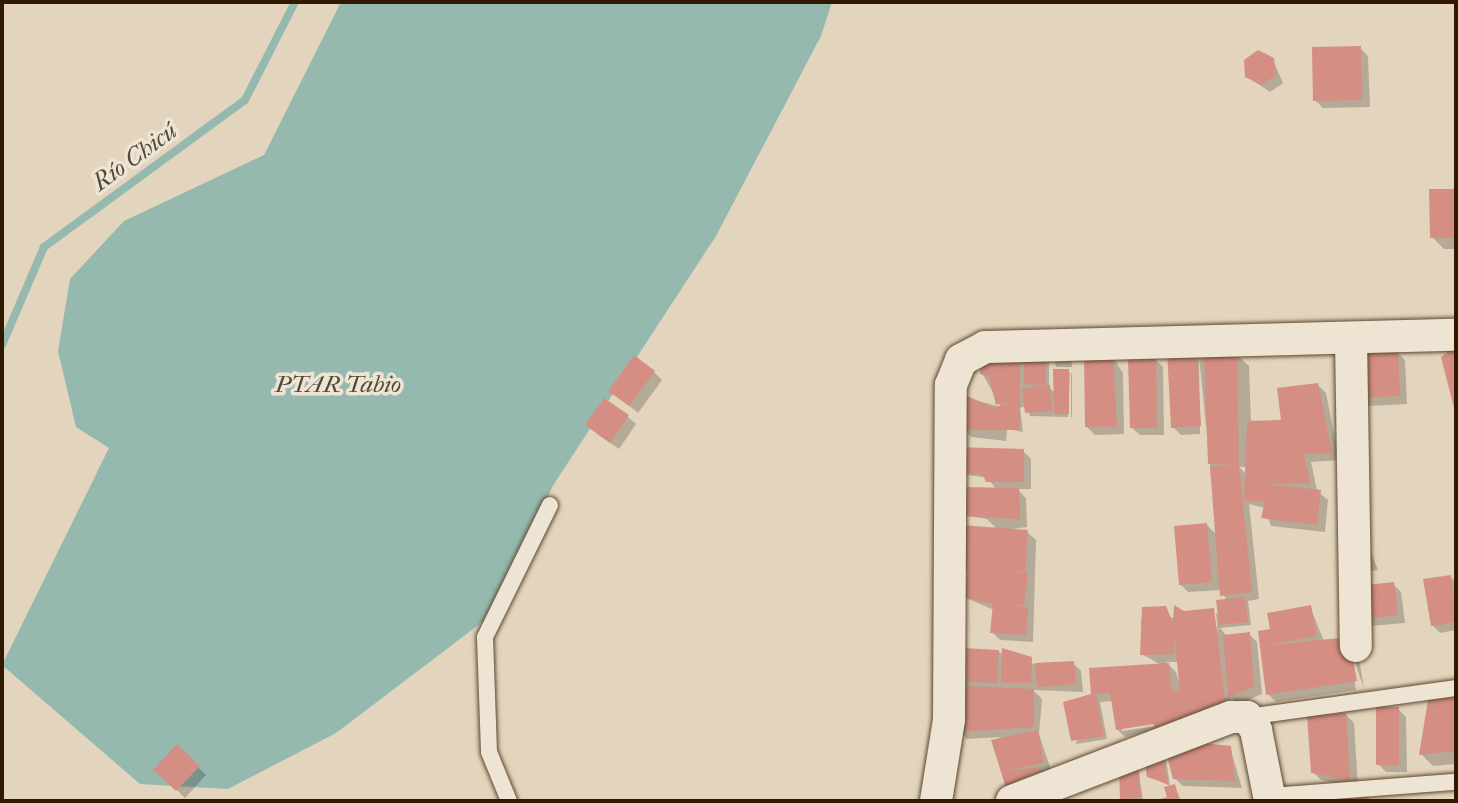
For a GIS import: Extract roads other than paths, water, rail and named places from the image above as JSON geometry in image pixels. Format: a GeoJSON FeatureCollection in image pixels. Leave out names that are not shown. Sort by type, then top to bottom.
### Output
{"type":"FeatureCollection","features":[{"type":"Feature","properties":{"kind":"street"},"geometry":{"type":"LineString","coordinates":[[936,801],[949,720],[951,385],[961,360],[985,347],[1456,335]]}},
{"type":"Feature","properties":{"kind":"street"},"geometry":{"type":"LineString","coordinates":[[1351,338],[1356,646]]}},
{"type":"Feature","properties":{"kind":"street"},"geometry":{"type":"LineString","coordinates":[[1012,801],[1087,789],[1231,717],[1247,717],[1256,730],[1270,799]]}},
{"type":"Feature","properties":{"kind":"lane"},"geometry":{"type":"LineString","coordinates":[[509,801],[489,752],[485,637],[550,505]]}},
{"type":"Feature","properties":{"kind":"lane"},"geometry":{"type":"LineString","coordinates":[[1247,717],[1456,688]]}},
{"type":"Feature","properties":{"kind":"lane"},"geometry":{"type":"LineString","coordinates":[[1270,799],[1454,782]]}},
{"type":"Feature","properties":{"kind":"water","name":"PTAR Tabio"},"geometry":{"type":"Polygon","coordinates":[[[341,2],[832,2],[821,36],[716,236],[554,484],[485,620],[336,733],[228,789],[140,784],[2,665],[109,448],[76,427],[58,351],[70,279],[124,221],[264,155],[341,2]]]}},
{"type":"Feature","properties":{"kind":"waterway","name":"Río Chicú"},"geometry":{"type":"LineString","coordinates":[[2,345],[44,247],[245,100],[295,2]]}}]}
